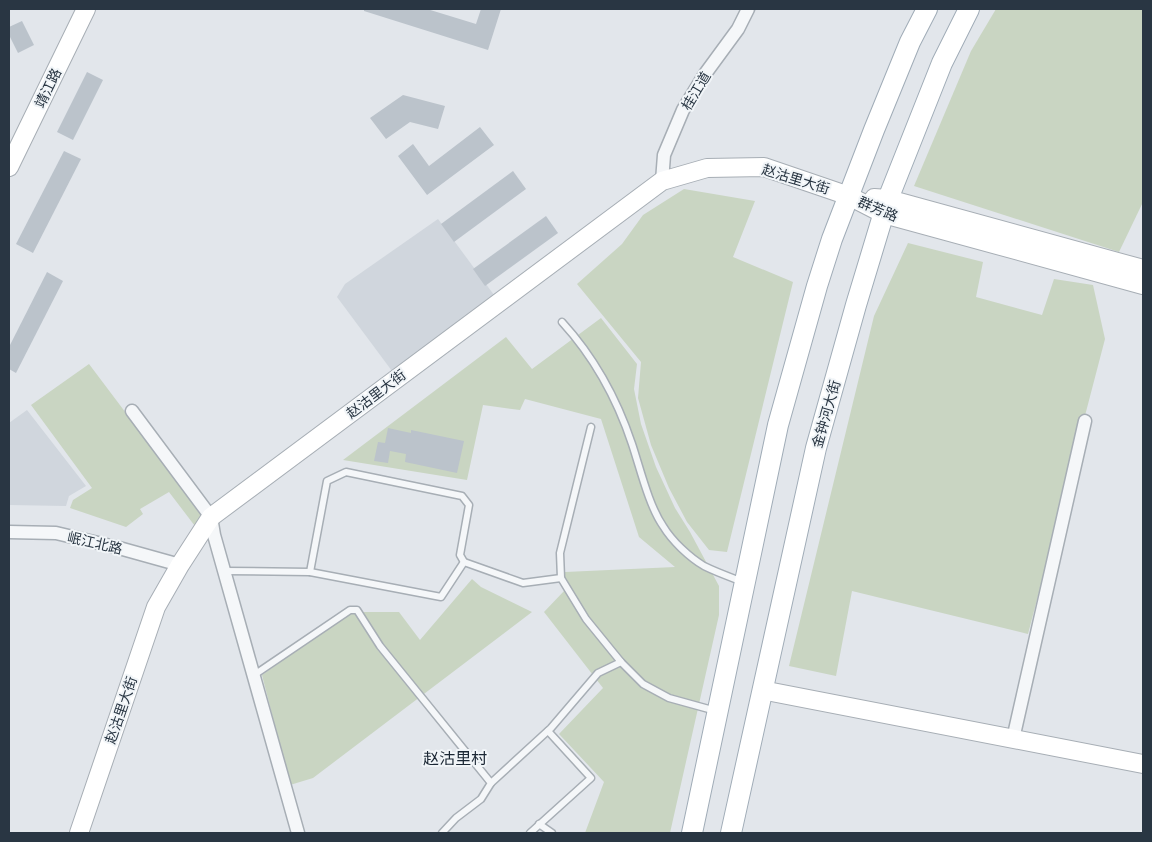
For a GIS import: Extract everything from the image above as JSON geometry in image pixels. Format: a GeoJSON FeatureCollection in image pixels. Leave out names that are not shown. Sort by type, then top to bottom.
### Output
{"type":"FeatureCollection","features":[{"type":"Feature","properties":{"kind":"main road"},"geometry":{"type":"LineString","coordinates":[[692,833],[780,416],[817,286],[832,239],[910,42],[927,9]]}},
{"type":"Feature","properties":{"kind":"main road","name":"金钟河大街"},"geometry":{"type":"LineString","coordinates":[[731,833],[816,448],[886,207],[942,63],[969,9]]}},
{"type":"Feature","properties":{"kind":"street","name":"靖江路"},"geometry":{"type":"LineString","coordinates":[[9,144],[77,9]]}},
{"type":"Feature","properties":{"kind":"street","name":"靖江路"},"geometry":{"type":"LineString","coordinates":[[9,167],[86,9]]}},
{"type":"Feature","properties":{"kind":"street","name":"桂江道"},"geometry":{"type":"LineString","coordinates":[[662,181],[664,155],[683,110],[705,74],[738,30],[748,9]]}},
{"type":"Feature","properties":{"kind":"street","name":"赵沽里大街"},"geometry":{"type":"LineString","coordinates":[[79,833],[156,607],[180,565],[212,517],[662,181],[707,168],[764,167],[849,196]]}},
{"type":"Feature","properties":{"kind":"street","name":"群芳路"},"geometry":{"type":"LineString","coordinates":[[849,196],[1143,285]]}},
{"type":"Feature","properties":{"kind":"street","name":"群芳路"},"geometry":{"type":"LineString","coordinates":[[886,207],[1143,269]]}},
{"type":"Feature","properties":{"kind":"street"},"geometry":{"type":"LineString","coordinates":[[132,411],[212,517],[214,535],[298,833]]}},
{"type":"Feature","properties":{"kind":"street"},"geometry":{"type":"LineString","coordinates":[[1013,738],[1085,420]]}},
{"type":"Feature","properties":{"kind":"street","name":"岷江北路"},"geometry":{"type":"LineString","coordinates":[[9,532],[56,533],[180,565]]}},
{"type":"Feature","properties":{"kind":"street"},"geometry":{"type":"LineString","coordinates":[[762,690],[1143,764]]}},
{"type":"Feature","properties":{"kind":"lane"},"geometry":{"type":"LineString","coordinates":[[562,322],[592,360],[610,389],[622,414],[643,478],[662,526],[683,549],[704,565],[744,583]]}},
{"type":"Feature","properties":{"kind":"lane"},"geometry":{"type":"LineString","coordinates":[[591,427],[560,553],[561,578],[586,619],[621,662],[643,684],[669,698],[717,711]]}},
{"type":"Feature","properties":{"kind":"lane"},"geometry":{"type":"LineString","coordinates":[[310,572],[327,481],[346,472],[462,496],[469,506],[460,555],[464,562],[523,583],[561,578]]}},
{"type":"Feature","properties":{"kind":"lane"},"geometry":{"type":"LineString","coordinates":[[224,571],[310,572],[441,597],[464,562]]}},
{"type":"Feature","properties":{"kind":"lane"},"geometry":{"type":"LineString","coordinates":[[254,675],[350,610],[357,610],[380,646],[491,783]]}},
{"type":"Feature","properties":{"kind":"lane"},"geometry":{"type":"LineString","coordinates":[[442,833],[456,818],[481,799],[491,783],[548,731],[598,673],[621,662]]}},
{"type":"Feature","properties":{"kind":"lane"},"geometry":{"type":"LineString","coordinates":[[530,833],[592,778],[548,731]]}},
{"type":"Feature","properties":{"kind":"lane"},"geometry":{"type":"LineString","coordinates":[[539,824],[552,833]]}},
{"type":"Feature","properties":{"kind":"shaded area"},"geometry":{"type":"Polygon","coordinates":[[[438,219],[494,295],[392,371],[337,297],[345,284],[438,219]]]}},
{"type":"Feature","properties":{"kind":"shaded area"},"geometry":{"type":"Polygon","coordinates":[[[27,410],[86,486],[69,496],[66,506],[9,505],[9,423],[27,410]]]}},
{"type":"Feature","properties":{"kind":"green space"},"geometry":{"type":"Polygon","coordinates":[[[996,9],[1143,9],[1143,202],[1119,252],[914,186],[971,51],[996,9]]]}},
{"type":"Feature","properties":{"kind":"green space"},"geometry":{"type":"Polygon","coordinates":[[[684,189],[755,201],[733,257],[793,282],[727,552],[709,550],[687,522],[669,488],[651,445],[638,398],[641,362],[577,284],[622,244],[643,215],[684,189]]]}},
{"type":"Feature","properties":{"kind":"green space"},"geometry":{"type":"Polygon","coordinates":[[[908,243],[983,262],[976,297],[1042,315],[1054,279],[1093,285],[1105,339],[1028,634],[852,591],[836,676],[789,666],[874,316],[908,243]]]}},
{"type":"Feature","properties":{"kind":"green space"},"geometry":{"type":"Polygon","coordinates":[[[601,318],[637,364],[634,389],[641,424],[656,467],[675,508],[719,586],[719,615],[670,833],[585,833],[604,782],[559,734],[603,688],[544,612],[564,591],[565,572],[675,567],[639,537],[601,419],[525,399],[520,410],[483,405],[467,480],[343,460],[506,337],[532,369],[601,318]]]}},
{"type":"Feature","properties":{"kind":"green space"},"geometry":{"type":"Polygon","coordinates":[[[89,364],[202,514],[198,530],[169,492],[140,509],[143,514],[126,527],[70,508],[73,500],[92,488],[31,405],[89,364]]]}},
{"type":"Feature","properties":{"kind":"green space"},"geometry":{"type":"Polygon","coordinates":[[[472,579],[481,587],[532,612],[313,778],[290,785],[262,675],[351,612],[399,612],[420,640],[472,579]]]}},
{"type":"Feature","properties":{"kind":"building"},"geometry":{"type":"Polygon","coordinates":[[[364,9],[427,9],[476,24],[481,9],[501,9],[488,50],[364,11],[364,9]]]}},
{"type":"Feature","properties":{"kind":"building"},"geometry":{"type":"Polygon","coordinates":[[[22,21],[34,45],[18,53],[9,35],[9,27],[22,21]]]}},
{"type":"Feature","properties":{"kind":"building"},"geometry":{"type":"Polygon","coordinates":[[[87,72],[103,80],[73,140],[57,132],[87,72]]]}},
{"type":"Feature","properties":{"kind":"building"},"geometry":{"type":"Polygon","coordinates":[[[403,95],[445,106],[438,129],[410,122],[386,139],[370,118],[403,95]]]}},
{"type":"Feature","properties":{"kind":"building"},"geometry":{"type":"Polygon","coordinates":[[[480,127],[494,145],[427,195],[398,156],[413,144],[429,166],[480,127]]]}},
{"type":"Feature","properties":{"kind":"building"},"geometry":{"type":"Polygon","coordinates":[[[64,151],[81,159],[33,253],[16,244],[64,151]]]}},
{"type":"Feature","properties":{"kind":"building"},"geometry":{"type":"Polygon","coordinates":[[[513,171],[526,189],[454,242],[441,224],[513,171]]]}},
{"type":"Feature","properties":{"kind":"building"},"geometry":{"type":"Polygon","coordinates":[[[546,216],[558,233],[485,286],[473,269],[546,216]]]}},
{"type":"Feature","properties":{"kind":"building"},"geometry":{"type":"Polygon","coordinates":[[[47,272],[63,281],[16,373],[9,369],[9,347],[47,272]]]}},
{"type":"Feature","properties":{"kind":"building"},"geometry":{"type":"Polygon","coordinates":[[[388,428],[411,433],[411,430],[464,441],[457,473],[405,462],[406,454],[390,451],[388,463],[374,461],[378,442],[385,443],[388,428]]]}},
{"type":"Feature","properties":{"kind":"district","name":"赵沽里村"},"geometry":{"type":"Point","coordinates":[455,758]}}]}
